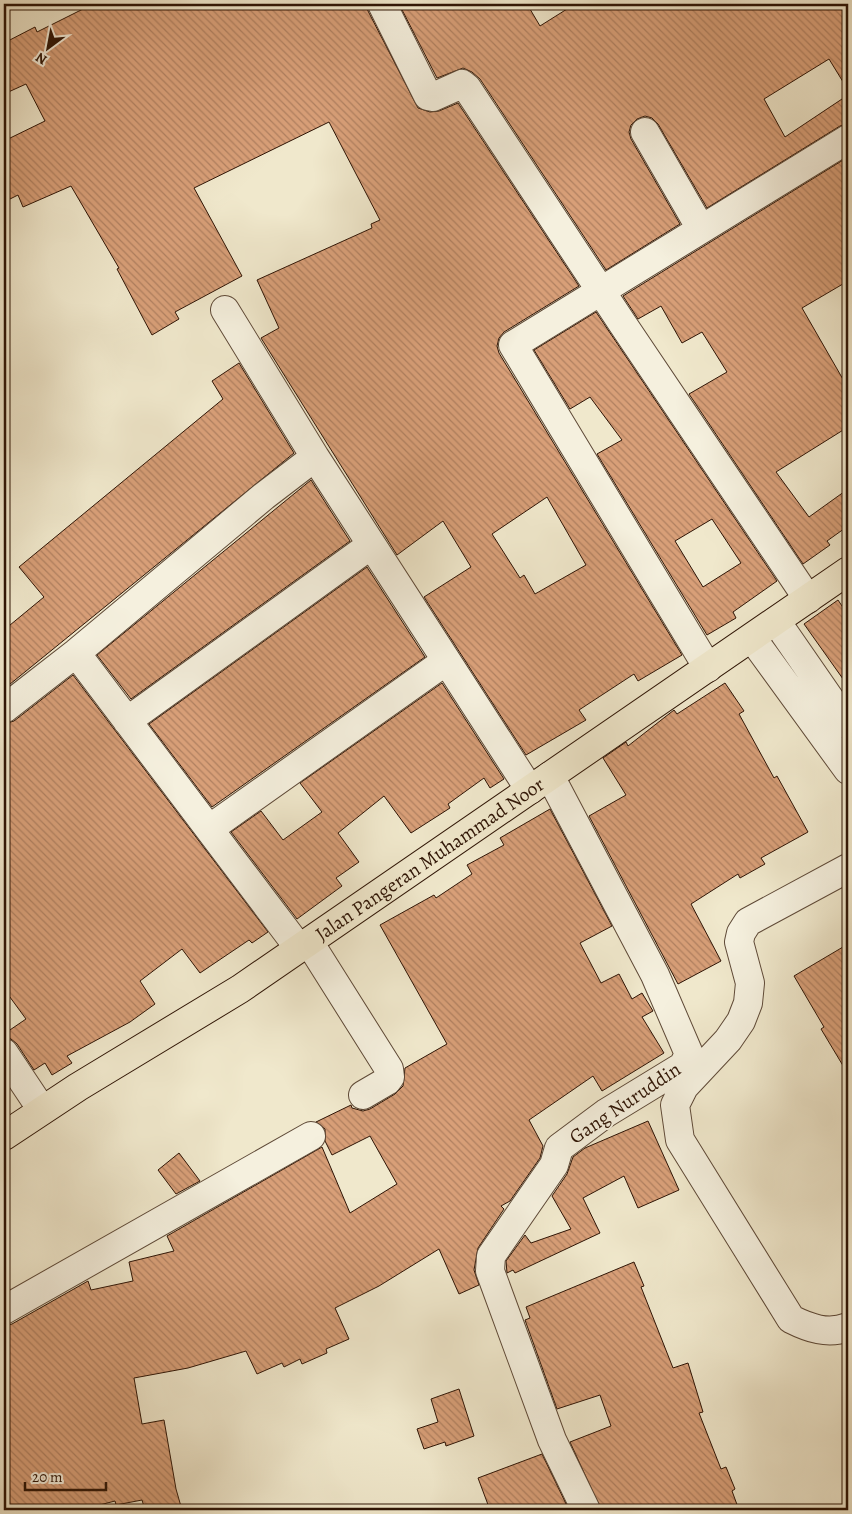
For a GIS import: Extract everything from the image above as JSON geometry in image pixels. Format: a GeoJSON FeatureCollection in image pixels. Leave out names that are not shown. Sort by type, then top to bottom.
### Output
{"type":"FeatureCollection","features":[{"type":"Feature","properties":{"kind":"main road","name":"Jalan Pangeran Muhammad Noor"},"geometry":{"type":"LineString","coordinates":[[4,1136],[42,1110],[240,989],[848,571]]}},
{"type":"Feature","properties":{"kind":"street"},"geometry":{"type":"LineString","coordinates":[[382,4],[428,96],[433,97],[462,84],[468,88],[808,599]]}},
{"type":"Feature","properties":{"kind":"street"},"geometry":{"type":"LineString","coordinates":[[645,132],[701,229]]}},
{"type":"Feature","properties":{"kind":"street"},"geometry":{"type":"LineString","coordinates":[[708,668],[513,346],[515,342],[602,291],[848,139]]}},
{"type":"Feature","properties":{"kind":"street","name":"Gang Nuruddin"},"geometry":{"type":"LineString","coordinates":[[224,310],[315,457],[446,661],[540,783],[655,975],[689,1054],[683,1066],[606,1113],[559,1148],[554,1165],[491,1256],[490,1271],[552,1440],[586,1510]]}},
{"type":"Feature","properties":{"kind":"street"},"geometry":{"type":"LineString","coordinates":[[4,709],[76,653],[256,502],[315,457]]}},
{"type":"Feature","properties":{"kind":"street"},"geometry":{"type":"LineString","coordinates":[[127,721],[371,545]]}},
{"type":"Feature","properties":{"kind":"street"},"geometry":{"type":"LineString","coordinates":[[776,621],[848,725]]}},
{"type":"Feature","properties":{"kind":"street"},"geometry":{"type":"LineString","coordinates":[[752,638],[848,770]]}},
{"type":"Feature","properties":{"kind":"street"},"geometry":{"type":"LineString","coordinates":[[76,653],[209,829],[304,945],[390,1069],[390,1077],[387,1081],[363,1095]]}},
{"type":"Feature","properties":{"kind":"street"},"geometry":{"type":"LineString","coordinates":[[209,829],[446,661]]}},
{"type":"Feature","properties":{"kind":"street"},"geometry":{"type":"LineString","coordinates":[[848,868],[748,922],[741,933],[739,942],[750,983],[748,1003],[741,1021],[728,1040],[684,1087],[675,1105],[680,1140],[791,1318],[807,1327],[826,1331],[848,1327]]}},
{"type":"Feature","properties":{"kind":"street"},"geometry":{"type":"LineString","coordinates":[[4,1053],[42,1110]]}},
{"type":"Feature","properties":{"kind":"street"},"geometry":{"type":"LineString","coordinates":[[4,1310],[311,1136]]}},
{"type":"Feature","properties":{"kind":"building"},"geometry":{"type":"Polygon","coordinates":[[[93,4],[366,4],[418,108],[430,112],[439,111],[458,103],[579,286],[504,332],[499,338],[497,346],[499,353],[682,655],[638,681],[634,674],[579,710],[586,720],[526,755],[424,597],[471,567],[443,521],[397,555],[261,338],[279,328],[257,280],[372,228],[371,224],[380,220],[329,122],[194,188],[242,276],[175,312],[179,319],[152,335],[117,269],[119,268],[71,186],[23,207],[18,195],[4,202],[4,141],[45,121],[26,84],[4,94],[4,43],[35,27],[37,32],[93,4]],[[547,497],[492,534],[520,578],[524,575],[535,594],[586,565],[547,497]]]}},
{"type":"Feature","properties":{"kind":"building"},"geometry":{"type":"Polygon","coordinates":[[[399,4],[527,4],[540,26],[575,4],[840,4],[848,20],[848,90],[829,59],[764,99],[785,137],[848,95],[848,123],[840,126],[707,208],[658,124],[652,118],[645,116],[637,119],[631,125],[629,132],[631,139],[680,224],[606,270],[480,79],[472,72],[463,68],[437,78],[399,4]]]}},
{"type":"Feature","properties":{"kind":"building"},"geometry":{"type":"Polygon","coordinates":[[[848,157],[848,281],[802,308],[848,388],[848,427],[776,472],[809,517],[848,489],[848,526],[827,541],[830,545],[803,564],[689,394],[727,372],[702,332],[682,343],[661,306],[638,319],[623,296],[848,157]]]}},
{"type":"Feature","properties":{"kind":"building"},"geometry":{"type":"Polygon","coordinates":[[[596,312],[777,581],[733,612],[736,618],[707,635],[597,454],[622,440],[590,397],[570,409],[534,350],[596,312]],[[712,519],[675,541],[703,587],[741,563],[712,519]]]}},
{"type":"Feature","properties":{"kind":"building"},"geometry":{"type":"Polygon","coordinates":[[[239,363],[294,453],[4,689],[4,630],[44,597],[19,567],[223,399],[212,381],[239,363]]]}},
{"type":"Feature","properties":{"kind":"building"},"geometry":{"type":"Polygon","coordinates":[[[311,480],[350,541],[131,699],[97,655],[311,480]]]}},
{"type":"Feature","properties":{"kind":"building"},"geometry":{"type":"Polygon","coordinates":[[[367,567],[425,657],[212,807],[149,724],[367,567]]]}},
{"type":"Feature","properties":{"kind":"building"},"geometry":{"type":"Polygon","coordinates":[[[838,600],[848,615],[848,686],[804,624],[838,600]]]}},
{"type":"Feature","properties":{"kind":"building"},"geometry":{"type":"Polygon","coordinates":[[[73,675],[268,932],[252,943],[249,940],[200,973],[182,949],[140,981],[155,1004],[130,1022],[67,1056],[72,1063],[52,1075],[45,1063],[34,1070],[17,1044],[11,1039],[4,1037],[4,1034],[26,1019],[4,989],[4,724],[14,721],[73,675]]]}},
{"type":"Feature","properties":{"kind":"building"},"geometry":{"type":"Polygon","coordinates":[[[442,683],[504,779],[490,788],[484,778],[448,804],[450,808],[411,833],[384,796],[338,833],[359,862],[336,878],[342,886],[297,919],[231,832],[261,811],[283,840],[322,812],[300,783],[442,683]]]}},
{"type":"Feature","properties":{"kind":"building"},"geometry":{"type":"Polygon","coordinates":[[[725,683],[744,711],[739,714],[774,778],[777,776],[808,832],[761,858],[765,864],[740,878],[738,874],[691,904],[721,961],[678,984],[589,816],[626,795],[603,758],[626,742],[628,746],[674,710],[677,714],[725,683]]]}},
{"type":"Feature","properties":{"kind":"building"},"geometry":{"type":"Polygon","coordinates":[[[550,809],[612,926],[580,943],[601,983],[619,974],[632,999],[642,993],[653,1011],[642,1017],[664,1053],[602,1091],[593,1076],[529,1120],[543,1146],[540,1158],[510,1201],[501,1206],[504,1209],[478,1248],[474,1270],[479,1285],[459,1294],[439,1249],[379,1286],[335,1308],[349,1339],[326,1349],[327,1353],[302,1364],[300,1359],[284,1367],[282,1363],[257,1374],[246,1351],[188,1368],[134,1378],[142,1424],[164,1420],[176,1489],[182,1510],[145,1510],[142,1500],[116,1505],[115,1501],[80,1510],[4,1510],[4,1326],[12,1324],[88,1281],[91,1290],[133,1281],[129,1262],[174,1251],[167,1236],[322,1147],[350,1213],[397,1184],[370,1136],[332,1155],[325,1141],[325,1129],[316,1122],[351,1105],[352,1108],[363,1111],[370,1109],[395,1094],[403,1086],[405,1068],[447,1044],[380,925],[434,895],[436,898],[472,874],[467,865],[504,845],[500,838],[550,809]]]}},
{"type":"Feature","properties":{"kind":"building"},"geometry":{"type":"Polygon","coordinates":[[[848,944],[848,1074],[821,1029],[824,1027],[794,976],[848,944]]]}},
{"type":"Feature","properties":{"kind":"building"},"geometry":{"type":"Polygon","coordinates":[[[648,1121],[679,1190],[638,1208],[624,1176],[583,1198],[600,1233],[515,1273],[513,1270],[507,1273],[506,1261],[525,1235],[531,1243],[571,1229],[552,1196],[567,1174],[573,1157],[585,1148],[648,1121]]]}},
{"type":"Feature","properties":{"kind":"building"},"geometry":{"type":"Polygon","coordinates":[[[179,1153],[200,1181],[176,1194],[158,1170],[179,1153]]]}},
{"type":"Feature","properties":{"kind":"building"},"geometry":{"type":"Polygon","coordinates":[[[634,1262],[644,1286],[641,1287],[673,1368],[688,1363],[703,1412],[699,1413],[721,1469],[726,1467],[735,1489],[732,1491],[739,1510],[601,1510],[570,1442],[611,1426],[600,1395],[557,1409],[525,1320],[530,1318],[526,1307],[634,1262]]]}},
{"type":"Feature","properties":{"kind":"building"},"geometry":{"type":"Polygon","coordinates":[[[459,1389],[474,1436],[446,1446],[445,1442],[424,1449],[417,1429],[438,1422],[431,1399],[459,1389]]]}},
{"type":"Feature","properties":{"kind":"building"},"geometry":{"type":"Polygon","coordinates":[[[542,1454],[569,1510],[490,1510],[478,1478],[542,1454]]]}}]}
